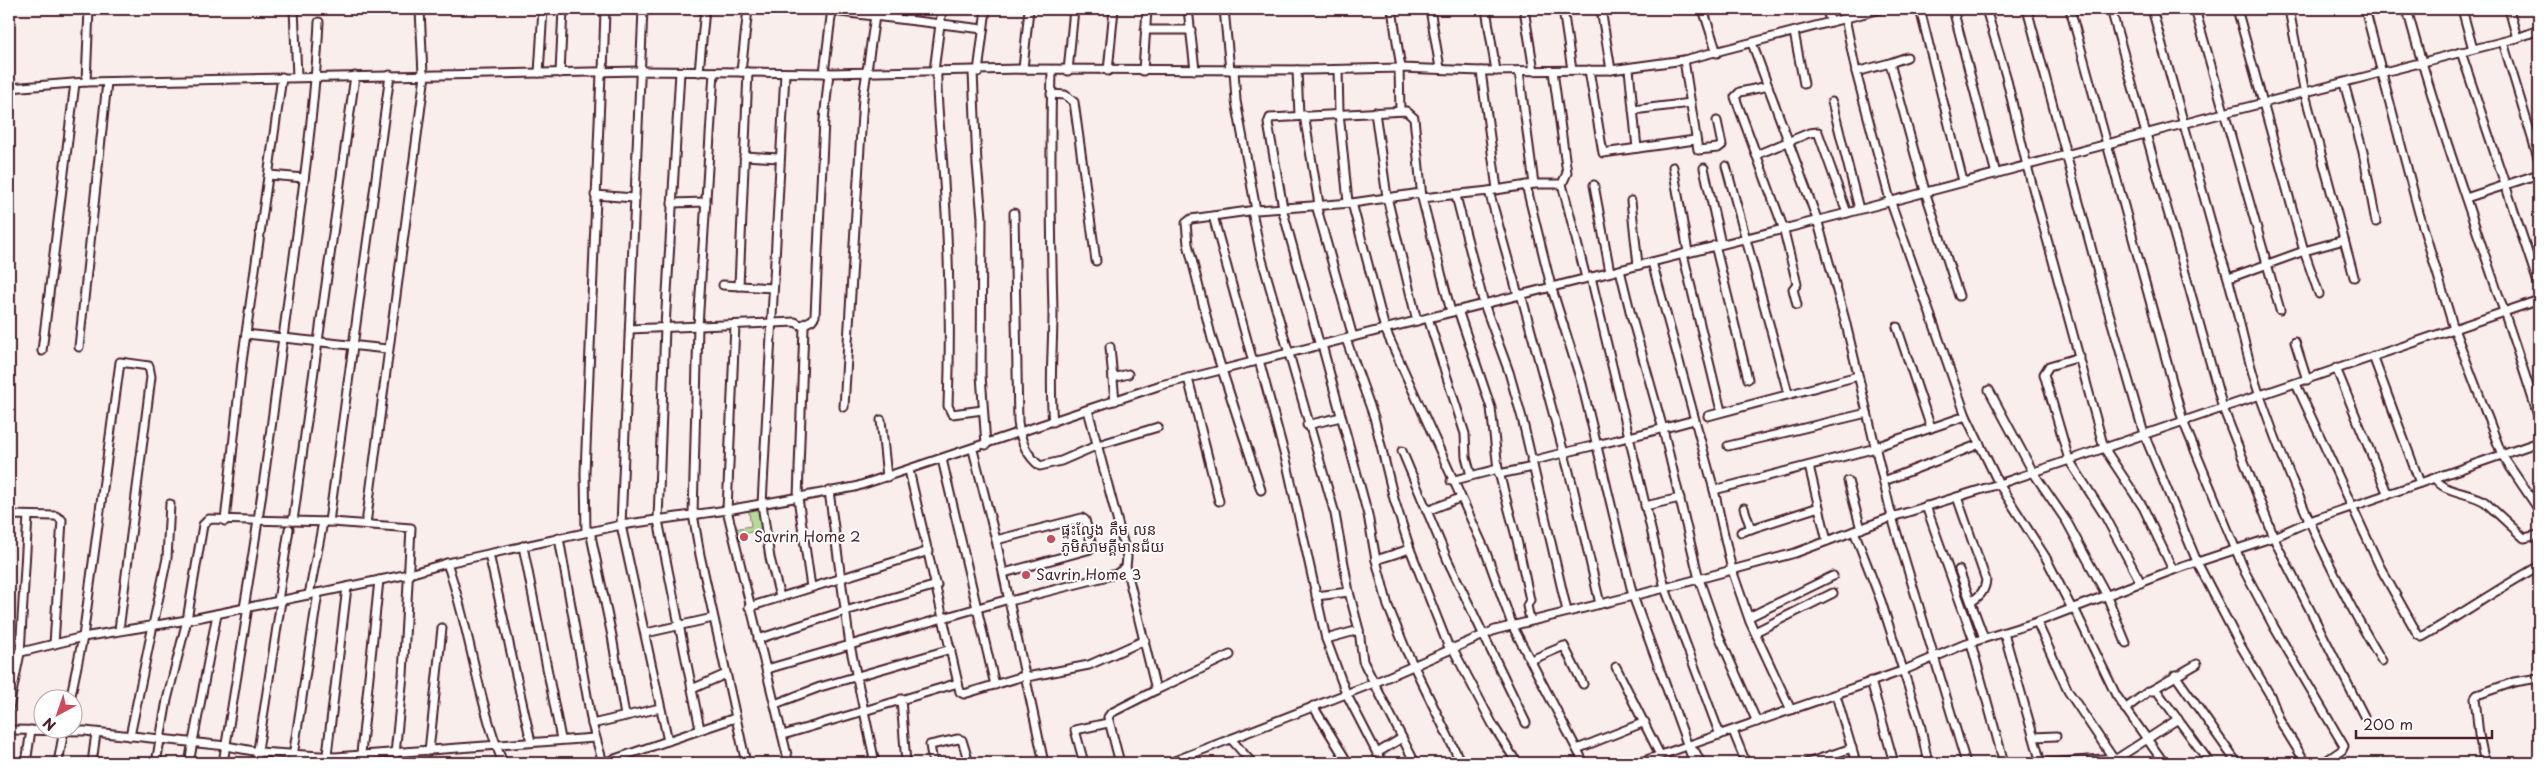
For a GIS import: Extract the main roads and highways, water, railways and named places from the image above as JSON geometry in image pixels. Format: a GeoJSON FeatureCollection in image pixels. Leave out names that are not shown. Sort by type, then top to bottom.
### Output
{"type":"FeatureCollection","features":[{"type":"Feature","properties":{"kind":"place","name":"Savrin Home 2"},"geometry":{"type":"Point","coordinates":[744,537]}},
{"type":"Feature","properties":{"kind":"place","name":"ផ្ទះល្វែង គឹម លន ភូមិសាមគ្គីមានជ័យ"},"geometry":{"type":"Point","coordinates":[1051,539]}},
{"type":"Feature","properties":{"kind":"place","name":"Savrin Home 3"},"geometry":{"type":"Point","coordinates":[1026,575]}}]}
